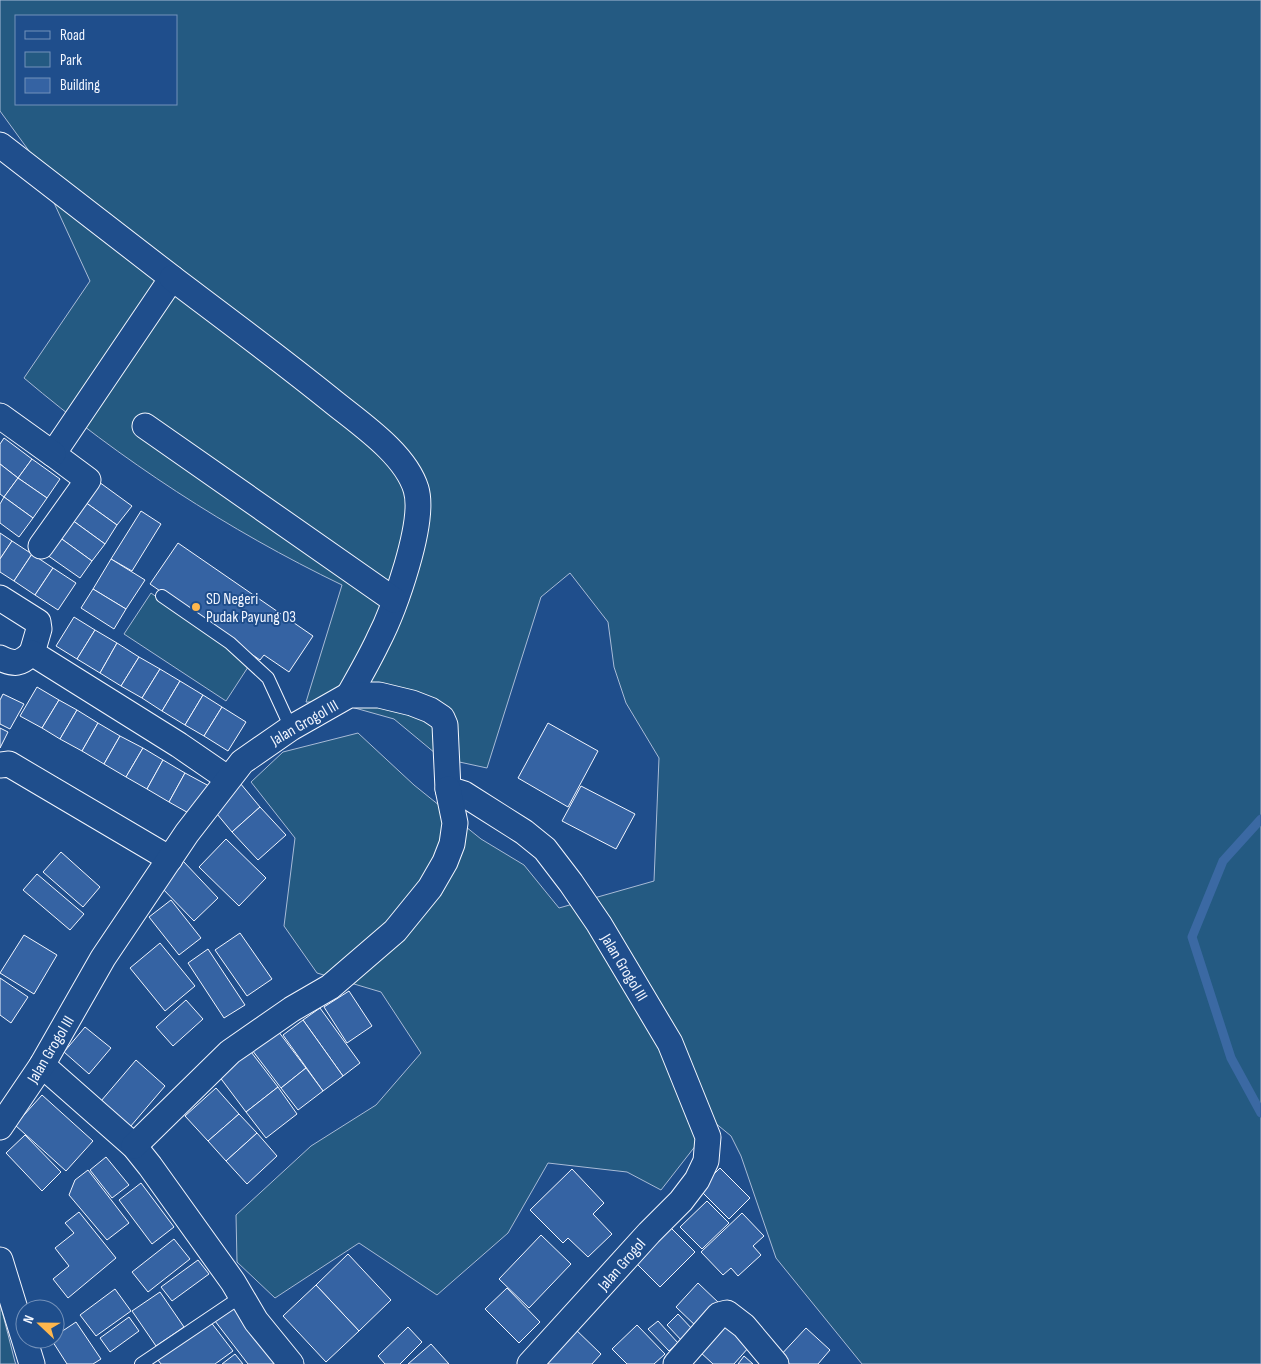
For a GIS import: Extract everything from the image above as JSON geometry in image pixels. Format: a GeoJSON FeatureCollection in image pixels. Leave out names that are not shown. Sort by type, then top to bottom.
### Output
{"type":"FeatureCollection","features":[{"type":"Feature","properties":{"kind":"street"},"geometry":{"type":"LineString","coordinates":[[0,145],[306,380],[390,450],[407,472],[416,490],[418,512],[416,530],[379,640],[350,695]]}},
{"type":"Feature","properties":{"kind":"street"},"geometry":{"type":"LineString","coordinates":[[54,454],[172,278]]}},
{"type":"Feature","properties":{"kind":"street"},"geometry":{"type":"LineString","coordinates":[[0,416],[88,480],[41,546]]}},
{"type":"Feature","properties":{"kind":"street"},"geometry":{"type":"LineString","coordinates":[[144,426],[394,600]]}},
{"type":"Feature","properties":{"kind":"street"},"geometry":{"type":"LineString","coordinates":[[0,598],[37,620],[39,629],[32,653],[22,662],[17,663],[0,658]]}},
{"type":"Feature","properties":{"kind":"street"},"geometry":{"type":"LineString","coordinates":[[32,653],[179,744],[227,778]]}},
{"type":"Feature","properties":{"kind":"street","name":"Jalan Grogol III"},"geometry":{"type":"LineString","coordinates":[[0,1127],[42,1065],[103,958],[227,778],[242,762],[291,728],[350,695],[379,695],[412,703],[442,718],[445,726],[448,789],[464,794],[524,832],[545,849],[571,883],[604,932],[670,1043],[708,1137],[706,1161]]}},
{"type":"Feature","properties":{"kind":"street"},"geometry":{"type":"LineString","coordinates":[[0,765],[9,764],[170,859]]}},
{"type":"Feature","properties":{"kind":"street"},"geometry":{"type":"LineString","coordinates":[[134,1146],[230,1052],[292,1008],[330,987],[395,931],[430,888],[445,862],[452,844],[455,824],[448,789]]}},
{"type":"Feature","properties":{"kind":"street"},"geometry":{"type":"LineString","coordinates":[[42,1065],[134,1146],[242,1296],[256,1321],[291,1364]]}},
{"type":"Feature","properties":{"kind":"street","name":"Jalan Grogol"},"geometry":{"type":"LineString","coordinates":[[530,1364],[649,1233],[681,1201],[697,1180],[706,1161]]}},
{"type":"Feature","properties":{"kind":"street"},"geometry":{"type":"LineString","coordinates":[[0,1260],[32,1364]]}},
{"type":"Feature","properties":{"kind":"street"},"geometry":{"type":"LineString","coordinates":[[676,1364],[719,1315],[727,1313],[744,1326],[776,1364]]}},
{"type":"Feature","properties":{"kind":"lane"},"geometry":{"type":"LineString","coordinates":[[162,596],[230,643],[268,678],[291,728]]}},
{"type":"Feature","properties":{"kind":"lane"},"geometry":{"type":"LineString","coordinates":[[141,1364],[242,1296]]}},
{"type":"Feature","properties":{"kind":"green space"},"geometry":{"type":"Polygon","coordinates":[[[0,0],[1261,0],[1261,1364],[862,1364],[776,1258],[741,1156],[731,1136],[714,1122],[661,1190],[627,1172],[548,1163],[508,1233],[437,1295],[359,1243],[275,1298],[237,1262],[236,1215],[311,1146],[376,1105],[421,1053],[381,992],[317,973],[284,926],[295,838],[251,782],[283,752],[358,733],[414,785],[481,839],[524,865],[559,908],[654,881],[659,758],[626,703],[614,667],[608,622],[570,573],[541,597],[487,768],[441,758],[394,719],[337,703],[306,702],[342,585],[258,541],[177,492],[99,437],[24,378],[90,281],[32,155],[0,111],[0,0]]]}},
{"type":"Feature","properties":{"kind":"green space"},"geometry":{"type":"Polygon","coordinates":[[[151,593],[250,664],[226,701],[124,634],[151,593]]]}},
{"type":"Feature","properties":{"kind":"green space"},"geometry":{"type":"Polygon","coordinates":[[[0,1303],[15,1362],[16,1364],[0,1364],[0,1303]]]}},
{"type":"Feature","properties":{"kind":"building"},"geometry":{"type":"Polygon","coordinates":[[[4,438],[32,459],[18,478],[0,464],[0,444],[4,438]]]}},
{"type":"Feature","properties":{"kind":"building"},"geometry":{"type":"Polygon","coordinates":[[[32,459],[60,479],[47,498],[18,478],[32,459]]]}},
{"type":"Feature","properties":{"kind":"building"},"geometry":{"type":"Polygon","coordinates":[[[0,464],[18,478],[4,497],[0,494],[0,464]]]}},
{"type":"Feature","properties":{"kind":"building"},"geometry":{"type":"Polygon","coordinates":[[[18,478],[47,498],[33,518],[4,497],[18,478]]]}},
{"type":"Feature","properties":{"kind":"building"},"geometry":{"type":"Polygon","coordinates":[[[99,482],[132,506],[117,525],[85,502],[99,482]]]}},
{"type":"Feature","properties":{"kind":"building"},"geometry":{"type":"Polygon","coordinates":[[[4,497],[33,518],[19,537],[0,523],[0,504],[4,497]]]}},
{"type":"Feature","properties":{"kind":"building"},"geometry":{"type":"Polygon","coordinates":[[[85,502],[117,525],[105,544],[72,520],[85,502]]]}},
{"type":"Feature","properties":{"kind":"building"},"geometry":{"type":"Polygon","coordinates":[[[141,511],[161,524],[132,571],[111,559],[141,511]]]}},
{"type":"Feature","properties":{"kind":"building"},"geometry":{"type":"Polygon","coordinates":[[[72,520],[105,544],[92,561],[59,537],[72,520]]]}},
{"type":"Feature","properties":{"kind":"building"},"geometry":{"type":"Polygon","coordinates":[[[0,533],[12,541],[0,559],[0,533]]]}},
{"type":"Feature","properties":{"kind":"building"},"geometry":{"type":"Polygon","coordinates":[[[59,537],[92,561],[80,578],[47,555],[59,537]]]}},
{"type":"Feature","properties":{"kind":"building"},"geometry":{"type":"Polygon","coordinates":[[[12,541],[32,554],[14,581],[0,572],[0,559],[12,541]]]}},
{"type":"Feature","properties":{"kind":"building"},"geometry":{"type":"Polygon","coordinates":[[[178,543],[313,636],[289,672],[264,655],[260,660],[150,584],[178,543]]]}},
{"type":"Feature","properties":{"kind":"building"},"geometry":{"type":"Polygon","coordinates":[[[32,554],[53,568],[35,595],[14,581],[32,554]]]}},
{"type":"Feature","properties":{"kind":"building"},"geometry":{"type":"Polygon","coordinates":[[[111,559],[145,580],[126,609],[93,589],[111,559]]]}},
{"type":"Feature","properties":{"kind":"building"},"geometry":{"type":"Polygon","coordinates":[[[53,568],[76,583],[58,610],[35,595],[53,568]]]}},
{"type":"Feature","properties":{"kind":"building"},"geometry":{"type":"Polygon","coordinates":[[[93,589],[126,609],[114,629],[81,608],[93,589]]]}},
{"type":"Feature","properties":{"kind":"building"},"geometry":{"type":"Polygon","coordinates":[[[74,617],[95,630],[77,659],[56,646],[74,617]]]}},
{"type":"Feature","properties":{"kind":"building"},"geometry":{"type":"Polygon","coordinates":[[[95,630],[117,643],[100,673],[77,659],[95,630]]]}},
{"type":"Feature","properties":{"kind":"building"},"geometry":{"type":"Polygon","coordinates":[[[117,643],[139,657],[121,686],[100,673],[117,643]]]}},
{"type":"Feature","properties":{"kind":"building"},"geometry":{"type":"Polygon","coordinates":[[[139,657],[160,669],[142,698],[121,686],[139,657]]]}},
{"type":"Feature","properties":{"kind":"building"},"geometry":{"type":"Polygon","coordinates":[[[160,669],[180,681],[162,711],[142,698],[160,669]]]}},
{"type":"Feature","properties":{"kind":"building"},"geometry":{"type":"Polygon","coordinates":[[[180,681],[203,695],[185,725],[162,711],[180,681]]]}},
{"type":"Feature","properties":{"kind":"building"},"geometry":{"type":"Polygon","coordinates":[[[37,687],[59,700],[42,728],[20,716],[37,687]]]}},
{"type":"Feature","properties":{"kind":"building"},"geometry":{"type":"Polygon","coordinates":[[[3,694],[24,704],[10,729],[0,724],[0,700],[3,694]]]}},
{"type":"Feature","properties":{"kind":"building"},"geometry":{"type":"Polygon","coordinates":[[[203,695],[222,707],[204,736],[185,725],[203,695]]]}},
{"type":"Feature","properties":{"kind":"building"},"geometry":{"type":"Polygon","coordinates":[[[59,700],[77,710],[60,739],[42,728],[59,700]]]}},
{"type":"Feature","properties":{"kind":"building"},"geometry":{"type":"Polygon","coordinates":[[[222,707],[246,722],[228,751],[204,736],[222,707]]]}},
{"type":"Feature","properties":{"kind":"building"},"geometry":{"type":"Polygon","coordinates":[[[77,710],[98,723],[82,751],[60,739],[77,710]]]}},
{"type":"Feature","properties":{"kind":"building"},"geometry":{"type":"Polygon","coordinates":[[[98,723],[120,736],[104,764],[82,751],[98,723]]]}},
{"type":"Feature","properties":{"kind":"building"},"geometry":{"type":"Polygon","coordinates":[[[548,723],[598,751],[568,807],[518,778],[548,723]]]}},
{"type":"Feature","properties":{"kind":"building"},"geometry":{"type":"Polygon","coordinates":[[[0,728],[8,732],[0,748],[0,728]]]}},
{"type":"Feature","properties":{"kind":"building"},"geometry":{"type":"Polygon","coordinates":[[[120,736],[143,748],[126,777],[104,764],[120,736]]]}},
{"type":"Feature","properties":{"kind":"building"},"geometry":{"type":"Polygon","coordinates":[[[143,748],[163,760],[147,789],[126,777],[143,748]]]}},
{"type":"Feature","properties":{"kind":"building"},"geometry":{"type":"Polygon","coordinates":[[[163,760],[185,773],[169,802],[147,789],[163,760]]]}},
{"type":"Feature","properties":{"kind":"building"},"geometry":{"type":"Polygon","coordinates":[[[185,773],[209,786],[192,815],[169,802],[185,773]]]}},
{"type":"Feature","properties":{"kind":"building"},"geometry":{"type":"Polygon","coordinates":[[[240,783],[260,807],[232,832],[212,808],[240,783]]]}},
{"type":"Feature","properties":{"kind":"building"},"geometry":{"type":"Polygon","coordinates":[[[581,786],[635,814],[616,849],[562,821],[581,786]]]}},
{"type":"Feature","properties":{"kind":"building"},"geometry":{"type":"Polygon","coordinates":[[[260,807],[286,835],[258,860],[232,832],[260,807]]]}},
{"type":"Feature","properties":{"kind":"building"},"geometry":{"type":"Polygon","coordinates":[[[226,839],[266,878],[239,906],[199,867],[226,839]]]}},
{"type":"Feature","properties":{"kind":"building"},"geometry":{"type":"Polygon","coordinates":[[[61,852],[100,887],[83,907],[43,872],[61,852]]]}},
{"type":"Feature","properties":{"kind":"building"},"geometry":{"type":"Polygon","coordinates":[[[183,861],[218,898],[194,921],[159,885],[183,861]]]}},
{"type":"Feature","properties":{"kind":"building"},"geometry":{"type":"Polygon","coordinates":[[[37,874],[84,914],[70,930],[23,890],[37,874]]]}},
{"type":"Feature","properties":{"kind":"building"},"geometry":{"type":"Polygon","coordinates":[[[171,900],[201,938],[179,955],[149,917],[171,900]]]}},
{"type":"Feature","properties":{"kind":"building"},"geometry":{"type":"Polygon","coordinates":[[[240,933],[272,979],[247,996],[215,950],[240,933]]]}},
{"type":"Feature","properties":{"kind":"building"},"geometry":{"type":"Polygon","coordinates":[[[24,935],[57,955],[34,994],[0,973],[24,935]]]}},
{"type":"Feature","properties":{"kind":"building"},"geometry":{"type":"Polygon","coordinates":[[[160,943],[195,986],[165,1011],[130,968],[160,943]]]}},
{"type":"Feature","properties":{"kind":"building"},"geometry":{"type":"Polygon","coordinates":[[[208,949],[245,1005],[224,1018],[188,963],[208,949]]]}},
{"type":"Feature","properties":{"kind":"building"},"geometry":{"type":"Polygon","coordinates":[[[0,978],[28,997],[11,1023],[0,1015],[0,978]]]}},
{"type":"Feature","properties":{"kind":"building"},"geometry":{"type":"Polygon","coordinates":[[[349,991],[372,1026],[347,1043],[324,1007],[349,991]]]}},
{"type":"Feature","properties":{"kind":"building"},"geometry":{"type":"Polygon","coordinates":[[[186,1000],[203,1019],[173,1046],[156,1027],[186,1000]]]}},
{"type":"Feature","properties":{"kind":"building"},"geometry":{"type":"Polygon","coordinates":[[[320,1008],[360,1063],[343,1076],[303,1020],[320,1008]]]}},
{"type":"Feature","properties":{"kind":"building"},"geometry":{"type":"Polygon","coordinates":[[[303,1020],[343,1076],[323,1091],[283,1035],[303,1020]]]}},
{"type":"Feature","properties":{"kind":"building"},"geometry":{"type":"Polygon","coordinates":[[[85,1027],[111,1048],[89,1074],[64,1052],[85,1027]]]}},
{"type":"Feature","properties":{"kind":"building"},"geometry":{"type":"Polygon","coordinates":[[[275,1027],[306,1068],[281,1088],[249,1046],[275,1027]]]}},
{"type":"Feature","properties":{"kind":"building"},"geometry":{"type":"Polygon","coordinates":[[[248,1048],[278,1087],[246,1112],[216,1072],[248,1048]]]}},
{"type":"Feature","properties":{"kind":"building"},"geometry":{"type":"Polygon","coordinates":[[[136,1060],[165,1086],[130,1127],[101,1101],[136,1060]]]}},
{"type":"Feature","properties":{"kind":"building"},"geometry":{"type":"Polygon","coordinates":[[[306,1068],[323,1091],[298,1110],[281,1088],[306,1068]]]}},
{"type":"Feature","properties":{"kind":"building"},"geometry":{"type":"Polygon","coordinates":[[[278,1087],[297,1114],[266,1138],[246,1112],[278,1087]]]}},
{"type":"Feature","properties":{"kind":"building"},"geometry":{"type":"Polygon","coordinates":[[[216,1088],[239,1114],[208,1141],[185,1116],[216,1088]]]}},
{"type":"Feature","properties":{"kind":"building"},"geometry":{"type":"Polygon","coordinates":[[[42,1095],[93,1141],[66,1171],[15,1125],[42,1095]]]}},
{"type":"Feature","properties":{"kind":"building"},"geometry":{"type":"Polygon","coordinates":[[[239,1114],[257,1133],[226,1161],[208,1141],[239,1114]]]}},
{"type":"Feature","properties":{"kind":"building"},"geometry":{"type":"Polygon","coordinates":[[[257,1133],[277,1156],[247,1184],[226,1161],[257,1133]]]}},
{"type":"Feature","properties":{"kind":"building"},"geometry":{"type":"Polygon","coordinates":[[[25,1135],[61,1172],[42,1191],[6,1153],[25,1135]]]}},
{"type":"Feature","properties":{"kind":"building"},"geometry":{"type":"Polygon","coordinates":[[[106,1157],[129,1185],[112,1198],[90,1170],[106,1157]]]}},
{"type":"Feature","properties":{"kind":"building"},"geometry":{"type":"Polygon","coordinates":[[[720,1168],[750,1198],[729,1219],[699,1189],[720,1168]]]}},
{"type":"Feature","properties":{"kind":"building"},"geometry":{"type":"Polygon","coordinates":[[[572,1169],[604,1203],[593,1214],[612,1234],[588,1257],[568,1238],[563,1243],[530,1210],[572,1169]]]}},
{"type":"Feature","properties":{"kind":"building"},"geometry":{"type":"Polygon","coordinates":[[[88,1170],[129,1223],[107,1240],[69,1195],[75,1180],[88,1170]]]}},
{"type":"Feature","properties":{"kind":"building"},"geometry":{"type":"Polygon","coordinates":[[[141,1183],[174,1227],[152,1244],[119,1200],[141,1183]]]}},
{"type":"Feature","properties":{"kind":"building"},"geometry":{"type":"Polygon","coordinates":[[[707,1201],[729,1223],[702,1249],[680,1227],[707,1201]]]}},
{"type":"Feature","properties":{"kind":"building"},"geometry":{"type":"Polygon","coordinates":[[[79,1212],[116,1258],[68,1298],[53,1279],[69,1266],[55,1248],[74,1233],[65,1223],[79,1212]]]}},
{"type":"Feature","properties":{"kind":"building"},"geometry":{"type":"Polygon","coordinates":[[[742,1213],[764,1236],[753,1246],[761,1255],[738,1276],[731,1268],[723,1275],[701,1252],[742,1213]]]}},
{"type":"Feature","properties":{"kind":"building"},"geometry":{"type":"Polygon","coordinates":[[[669,1226],[695,1252],[660,1287],[634,1261],[669,1226]]]}},
{"type":"Feature","properties":{"kind":"building"},"geometry":{"type":"Polygon","coordinates":[[[541,1235],[571,1264],[529,1308],[499,1279],[541,1235]]]}},
{"type":"Feature","properties":{"kind":"building"},"geometry":{"type":"Polygon","coordinates":[[[174,1239],[190,1259],[148,1292],[132,1272],[174,1239]]]}},
{"type":"Feature","properties":{"kind":"building"},"geometry":{"type":"Polygon","coordinates":[[[348,1254],[391,1300],[359,1331],[316,1285],[348,1254]]]}},
{"type":"Feature","properties":{"kind":"building"},"geometry":{"type":"Polygon","coordinates":[[[198,1260],[209,1274],[172,1301],[161,1287],[198,1260]]]}},
{"type":"Feature","properties":{"kind":"building"},"geometry":{"type":"Polygon","coordinates":[[[698,1283],[720,1304],[698,1328],[676,1307],[698,1283]]]}},
{"type":"Feature","properties":{"kind":"building"},"geometry":{"type":"Polygon","coordinates":[[[316,1285],[359,1331],[326,1362],[283,1316],[316,1285]]]}},
{"type":"Feature","properties":{"kind":"building"},"geometry":{"type":"Polygon","coordinates":[[[507,1288],[540,1322],[519,1343],[485,1309],[507,1288]]]}},
{"type":"Feature","properties":{"kind":"building"},"geometry":{"type":"Polygon","coordinates":[[[115,1289],[131,1311],[96,1336],[80,1315],[115,1289]]]}},
{"type":"Feature","properties":{"kind":"building"},"geometry":{"type":"Polygon","coordinates":[[[160,1292],[184,1327],[156,1346],[132,1311],[160,1292]]]}},
{"type":"Feature","properties":{"kind":"building"},"geometry":{"type":"Polygon","coordinates":[[[237,1304],[282,1364],[248,1364],[215,1321],[237,1304]]]}},
{"type":"Feature","properties":{"kind":"building"},"geometry":{"type":"Polygon","coordinates":[[[678,1314],[694,1331],[683,1342],[667,1325],[678,1314]]]}},
{"type":"Feature","properties":{"kind":"building"},"geometry":{"type":"Polygon","coordinates":[[[129,1317],[139,1331],[110,1352],[100,1338],[129,1317]]]}},
{"type":"Feature","properties":{"kind":"building"},"geometry":{"type":"Polygon","coordinates":[[[210,1321],[233,1351],[215,1364],[161,1364],[158,1360],[210,1321]]]}},
{"type":"Feature","properties":{"kind":"building"},"geometry":{"type":"Polygon","coordinates":[[[658,1321],[678,1343],[669,1351],[648,1329],[658,1321]]]}},
{"type":"Feature","properties":{"kind":"building"},"geometry":{"type":"Polygon","coordinates":[[[76,1322],[101,1359],[93,1364],[67,1364],[57,1349],[65,1349],[65,1329],[76,1322]]]}},
{"type":"Feature","properties":{"kind":"building"},"geometry":{"type":"Polygon","coordinates":[[[724,1323],[749,1347],[734,1364],[713,1364],[699,1351],[724,1323]]]}},
{"type":"Feature","properties":{"kind":"building"},"geometry":{"type":"Polygon","coordinates":[[[637,1325],[665,1354],[654,1364],[627,1364],[612,1349],[637,1325]]]}},
{"type":"Feature","properties":{"kind":"building"},"geometry":{"type":"Polygon","coordinates":[[[572,1326],[601,1354],[592,1364],[539,1364],[572,1326]]]}},
{"type":"Feature","properties":{"kind":"building"},"geometry":{"type":"Polygon","coordinates":[[[408,1327],[422,1342],[400,1364],[385,1364],[378,1356],[408,1327]]]}},
{"type":"Feature","properties":{"kind":"building"},"geometry":{"type":"Polygon","coordinates":[[[806,1328],[830,1350],[818,1364],[785,1364],[778,1358],[806,1328]]]}},
{"type":"Feature","properties":{"kind":"building"},"geometry":{"type":"Polygon","coordinates":[[[431,1344],[449,1364],[408,1364],[431,1344]]]}},
{"type":"Feature","properties":{"kind":"building"},"geometry":{"type":"Polygon","coordinates":[[[235,1354],[243,1364],[222,1364],[235,1354]]]}},
{"type":"Feature","properties":{"kind":"building"},"geometry":{"type":"Polygon","coordinates":[[[744,1356],[753,1364],[738,1364],[744,1356]]]}},
{"type":"Feature","properties":{"kind":"waterway"},"geometry":{"type":"LineString","coordinates":[[1261,819],[1223,861],[1192,937],[1231,1058],[1261,1113]]}},
{"type":"Feature","properties":{"kind":"place","name":"SD Negeri Pudak Payung 03"},"geometry":{"type":"Point","coordinates":[196,607]}}]}
